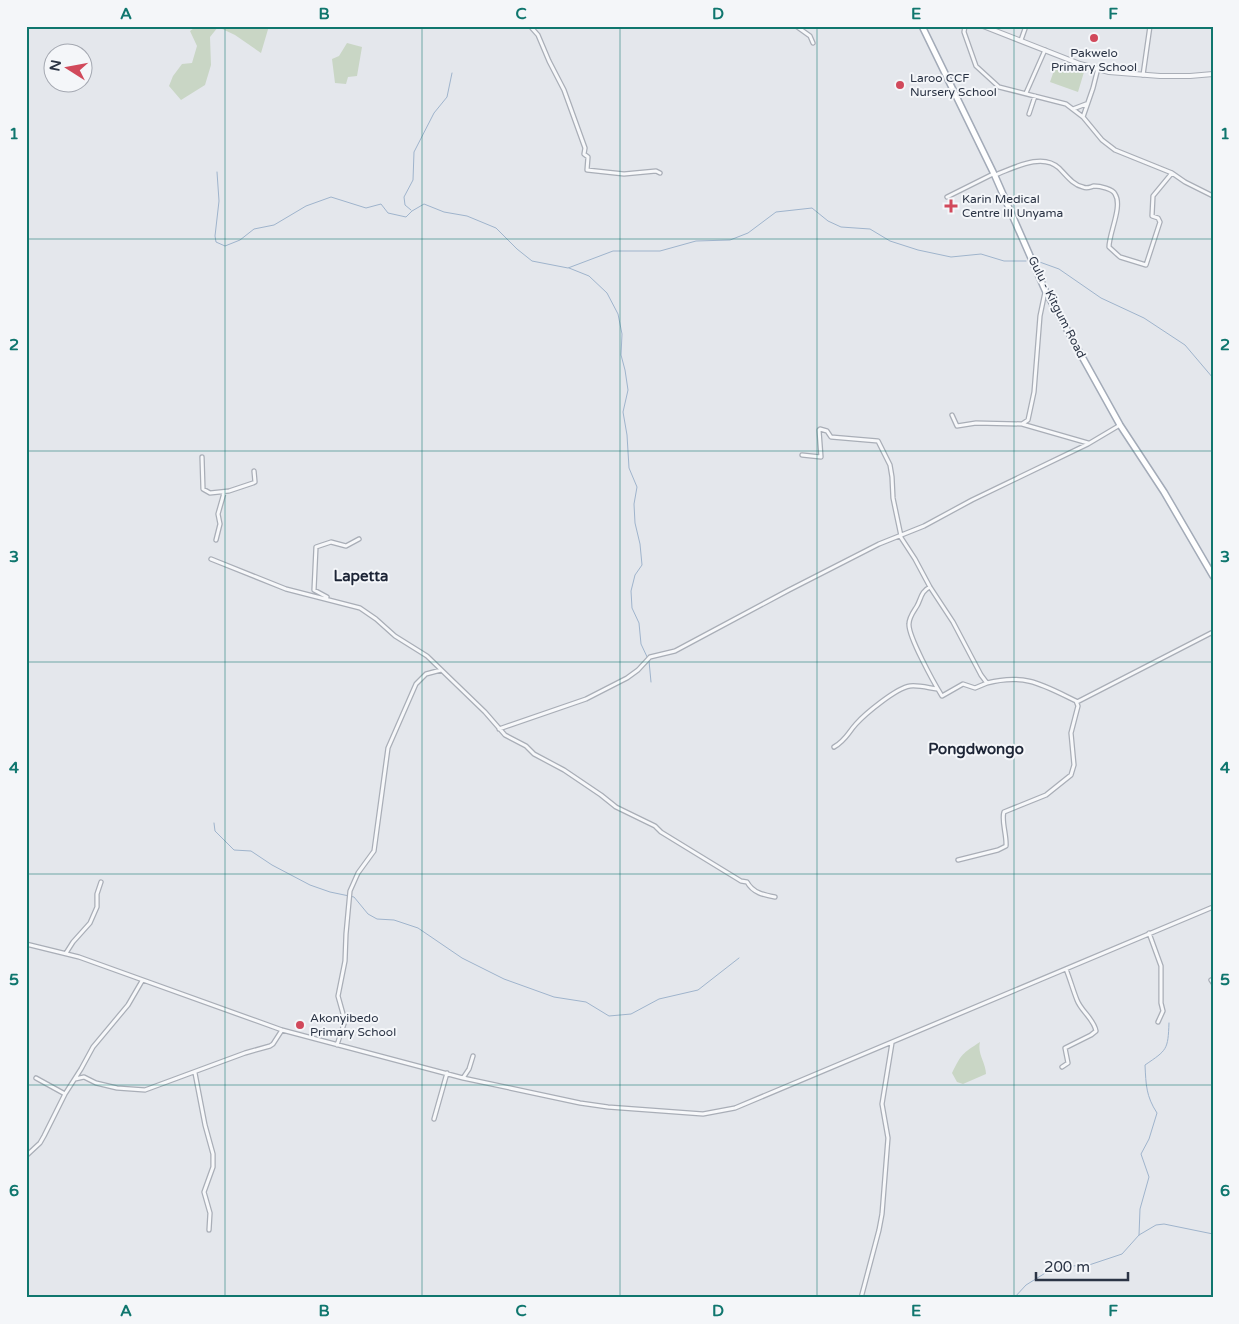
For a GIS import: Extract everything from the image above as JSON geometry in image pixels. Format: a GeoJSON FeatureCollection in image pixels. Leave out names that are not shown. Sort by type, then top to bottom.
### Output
{"type":"FeatureCollection","features":[{"type":"Feature","properties":{"kind":"main road","name":"Gulu - Kitgum Road"},"geometry":{"type":"LineString","coordinates":[[922,26],[994,174],[1045,290],[1120,425],[1164,492],[1213,576]]}},
{"type":"Feature","properties":{"kind":"street"},"geometry":{"type":"LineString","coordinates":[[530,26],[538,34],[564,90],[584,148],[584,154],[588,157],[587,170],[624,174],[660,172]]}},
{"type":"Feature","properties":{"kind":"street"},"geometry":{"type":"LineString","coordinates":[[796,26],[810,36],[813,44]]}},
{"type":"Feature","properties":{"kind":"street"},"geometry":{"type":"LineString","coordinates":[[965,26],[964,32],[976,66],[1002,88],[1066,104],[1083,117],[1102,140],[1115,150],[1172,173],[1213,196]]}},
{"type":"Feature","properties":{"kind":"street"},"geometry":{"type":"LineString","coordinates":[[983,26],[1080,64],[1122,74],[1183,77],[1213,74]]}},
{"type":"Feature","properties":{"kind":"street"},"geometry":{"type":"LineString","coordinates":[[1021,40],[1026,26]]}},
{"type":"Feature","properties":{"kind":"street"},"geometry":{"type":"LineString","coordinates":[[1143,75],[1150,26]]}},
{"type":"Feature","properties":{"kind":"street"},"geometry":{"type":"LineString","coordinates":[[1026,93],[1045,50]]}},
{"type":"Feature","properties":{"kind":"street"},"geometry":{"type":"LineString","coordinates":[[1083,117],[1098,68]]}},
{"type":"Feature","properties":{"kind":"street"},"geometry":{"type":"LineString","coordinates":[[1029,114],[1035,96]]}},
{"type":"Feature","properties":{"kind":"street"},"geometry":{"type":"LineString","coordinates":[[1073,109],[1086,104]]}},
{"type":"Feature","properties":{"kind":"street"},"geometry":{"type":"LineString","coordinates":[[947,197],[994,174],[1036,161],[1046,161],[1058,167],[1067,177],[1080,186],[1087,188],[1095,186],[1112,190],[1117,197],[1109,246],[1120,257],[1146,265],[1160,222],[1158,218],[1152,216],[1152,198],[1172,173]]}},
{"type":"Feature","properties":{"kind":"street"},"geometry":{"type":"LineString","coordinates":[[1022,424],[1028,420],[1034,392],[1040,316],[1045,290]]}},
{"type":"Feature","properties":{"kind":"street"},"geometry":{"type":"LineString","coordinates":[[952,415],[957,426],[976,423],[1022,424],[1088,444]]}},
{"type":"Feature","properties":{"kind":"street"},"geometry":{"type":"LineString","coordinates":[[499,729],[586,700],[627,678],[638,670],[650,657],[675,651],[788,590],[879,544],[924,526],[1088,444],[1120,425]]}},
{"type":"Feature","properties":{"kind":"street"},"geometry":{"type":"LineString","coordinates":[[802,456],[821,457],[820,429],[828,432],[831,436],[878,441],[882,453],[890,465],[893,498],[901,536],[930,587],[954,622],[981,675],[988,683]]}},
{"type":"Feature","properties":{"kind":"street"},"geometry":{"type":"LineString","coordinates":[[202,457],[204,491],[210,494],[253,484],[255,482],[254,471]]}},
{"type":"Feature","properties":{"kind":"street"},"geometry":{"type":"LineString","coordinates":[[216,540],[220,524],[218,514],[224,492]]}},
{"type":"Feature","properties":{"kind":"street"},"geometry":{"type":"LineString","coordinates":[[329,599],[314,590],[316,547],[331,542],[346,546],[359,538]]}},
{"type":"Feature","properties":{"kind":"street"},"geometry":{"type":"LineString","coordinates":[[211,558],[286,589],[360,608],[395,636],[427,656],[508,736],[526,746],[534,754],[564,770],[601,794],[616,807],[655,826],[669,837],[741,881],[747,882],[755,891],[775,897]]}},
{"type":"Feature","properties":{"kind":"street"},"geometry":{"type":"LineString","coordinates":[[930,587],[925,589],[909,624],[916,647],[942,696],[963,684],[975,688],[988,683],[1014,678],[1039,683],[1077,702]]}},
{"type":"Feature","properties":{"kind":"street"},"geometry":{"type":"LineString","coordinates":[[1077,702],[1213,632]]}},
{"type":"Feature","properties":{"kind":"street"},"geometry":{"type":"LineString","coordinates":[[337,1045],[345,1021],[338,996],[345,961],[350,891],[358,873],[374,851],[388,746],[416,684],[426,674],[441,670]]}},
{"type":"Feature","properties":{"kind":"street"},"geometry":{"type":"LineString","coordinates":[[834,747],[844,740],[872,710],[899,689],[914,686],[938,689]]}},
{"type":"Feature","properties":{"kind":"street"},"geometry":{"type":"LineString","coordinates":[[958,860],[998,850],[1006,846],[1006,832],[1002,814],[1046,795],[1072,775],[1074,764],[1071,733],[1078,707],[1077,702]]}},
{"type":"Feature","properties":{"kind":"street"},"geometry":{"type":"LineString","coordinates":[[66,953],[90,923],[97,906],[97,894],[101,882]]}},
{"type":"Feature","properties":{"kind":"street"},"geometry":{"type":"LineString","coordinates":[[26,944],[66,953],[282,1030],[463,1078],[580,1103],[703,1114],[735,1108],[1213,907]]}},
{"type":"Feature","properties":{"kind":"street"},"geometry":{"type":"LineString","coordinates":[[1149,933],[1161,966],[1161,1003],[1163,1011],[1158,1022]]}},
{"type":"Feature","properties":{"kind":"street"},"geometry":{"type":"LineString","coordinates":[[1062,1067],[1068,1063],[1065,1048],[1092,1035],[1096,1031],[1082,1011],[1066,969]]}},
{"type":"Feature","properties":{"kind":"street"},"geometry":{"type":"LineString","coordinates":[[26,1156],[40,1143],[65,1094],[93,1047],[128,1005],[142,981]]}},
{"type":"Feature","properties":{"kind":"street"},"geometry":{"type":"LineString","coordinates":[[75,1079],[82,1077],[96,1083],[117,1088],[142,1091],[245,1053],[270,1046],[282,1030]]}},
{"type":"Feature","properties":{"kind":"street"},"geometry":{"type":"LineString","coordinates":[[861,1298],[880,1230],[882,1214],[888,1138],[882,1104],[892,1043]]}},
{"type":"Feature","properties":{"kind":"street"},"geometry":{"type":"LineString","coordinates":[[463,1078],[469,1069],[473,1056]]}},
{"type":"Feature","properties":{"kind":"street"},"geometry":{"type":"LineString","coordinates":[[81,1069],[82,1077]]}},
{"type":"Feature","properties":{"kind":"street"},"geometry":{"type":"LineString","coordinates":[[195,1073],[205,1125],[213,1154],[213,1166],[204,1192],[210,1213],[209,1230]]}},
{"type":"Feature","properties":{"kind":"street"},"geometry":{"type":"LineString","coordinates":[[434,1119],[447,1073]]}},
{"type":"Feature","properties":{"kind":"street"},"geometry":{"type":"LineString","coordinates":[[36,1078],[65,1094]]}},
{"type":"Feature","properties":{"kind":"green space"},"geometry":{"type":"Polygon","coordinates":[[[197,26],[269,26],[261,53],[235,35],[218,27],[210,37],[211,65],[205,85],[181,100],[169,86],[173,76],[182,64],[192,63],[197,46],[190,31],[197,26]]]}},
{"type":"Feature","properties":{"kind":"green space"},"geometry":{"type":"Polygon","coordinates":[[[347,43],[362,47],[357,76],[348,77],[346,84],[335,83],[332,59],[339,56],[347,43]]]}},
{"type":"Feature","properties":{"kind":"green space"},"geometry":{"type":"Polygon","coordinates":[[[1057,62],[1084,72],[1078,92],[1050,82],[1057,62]]]}},
{"type":"Feature","properties":{"kind":"green space"},"geometry":{"type":"Polygon","coordinates":[[[980,1042],[979,1046],[986,1074],[963,1084],[957,1082],[952,1073],[958,1061],[966,1052],[980,1042]]]}},
{"type":"Feature","properties":{"kind":"waterway"},"geometry":{"type":"LineString","coordinates":[[411,210],[405,205],[404,197],[413,180],[414,152],[434,113],[447,97],[452,73]]}},
{"type":"Feature","properties":{"kind":"waterway"},"geometry":{"type":"LineString","coordinates":[[217,172],[219,201],[215,236],[216,242],[225,246],[240,240],[254,229],[274,225],[306,206],[331,197],[366,208],[381,204],[388,213],[406,217],[424,204],[444,212],[467,216],[496,228],[532,261],[568,268],[613,251],[660,251],[696,241],[730,240],[748,233],[776,212],[812,208],[828,221],[841,227],[870,229],[890,241],[918,250],[951,257],[981,254],[1004,261],[1026,261]]}},
{"type":"Feature","properties":{"kind":"waterway"},"geometry":{"type":"LineString","coordinates":[[1034,260],[1059,269],[1101,298],[1144,318],[1185,345],[1213,378]]}},
{"type":"Feature","properties":{"kind":"waterway"},"geometry":{"type":"LineString","coordinates":[[569,268],[589,276],[607,293],[618,314],[622,334],[621,355],[628,390],[623,412],[627,435],[629,468],[637,487],[634,504],[635,523],[642,565],[635,575],[631,591],[632,608],[639,623],[641,644],[649,661],[651,682]]}},
{"type":"Feature","properties":{"kind":"waterway"},"geometry":{"type":"LineString","coordinates":[[214,823],[215,831],[234,850],[251,851],[272,865],[310,885],[354,897],[368,914],[377,919],[394,920],[418,928],[462,958],[504,979],[554,997],[586,1002],[609,1016],[631,1014],[659,999],[698,990],[739,958]]}},
{"type":"Feature","properties":{"kind":"waterway"},"geometry":{"type":"LineString","coordinates":[[1139,1235],[1140,1209],[1149,1177],[1141,1154],[1149,1139],[1157,1113],[1147,1090],[1145,1065],[1158,1056],[1165,1048],[1168,1039],[1169,1023]]}},
{"type":"Feature","properties":{"kind":"waterway"},"geometry":{"type":"LineString","coordinates":[[1014,1298],[1026,1285],[1055,1267],[1089,1265],[1122,1254],[1139,1235],[1156,1225],[1164,1224],[1213,1234]]}},
{"type":"Feature","properties":{"kind":"place","name":"Pakwelo Primary School"},"geometry":{"type":"Point","coordinates":[1094,38]}},
{"type":"Feature","properties":{"kind":"place","name":"Laroo CCF Nursery School"},"geometry":{"type":"Point","coordinates":[900,85]}},
{"type":"Feature","properties":{"kind":"place","name":"Karin Medical Centre III Unyama"},"geometry":{"type":"Point","coordinates":[951,206]}},
{"type":"Feature","properties":{"kind":"place","name":"Akonyibedo Primary School"},"geometry":{"type":"Point","coordinates":[300,1025]}},
{"type":"Feature","properties":{"kind":"district","name":"Lapetta"},"geometry":{"type":"Point","coordinates":[361,576]}},
{"type":"Feature","properties":{"kind":"district","name":"Pongdwongo"},"geometry":{"type":"Point","coordinates":[976,749]}}]}
